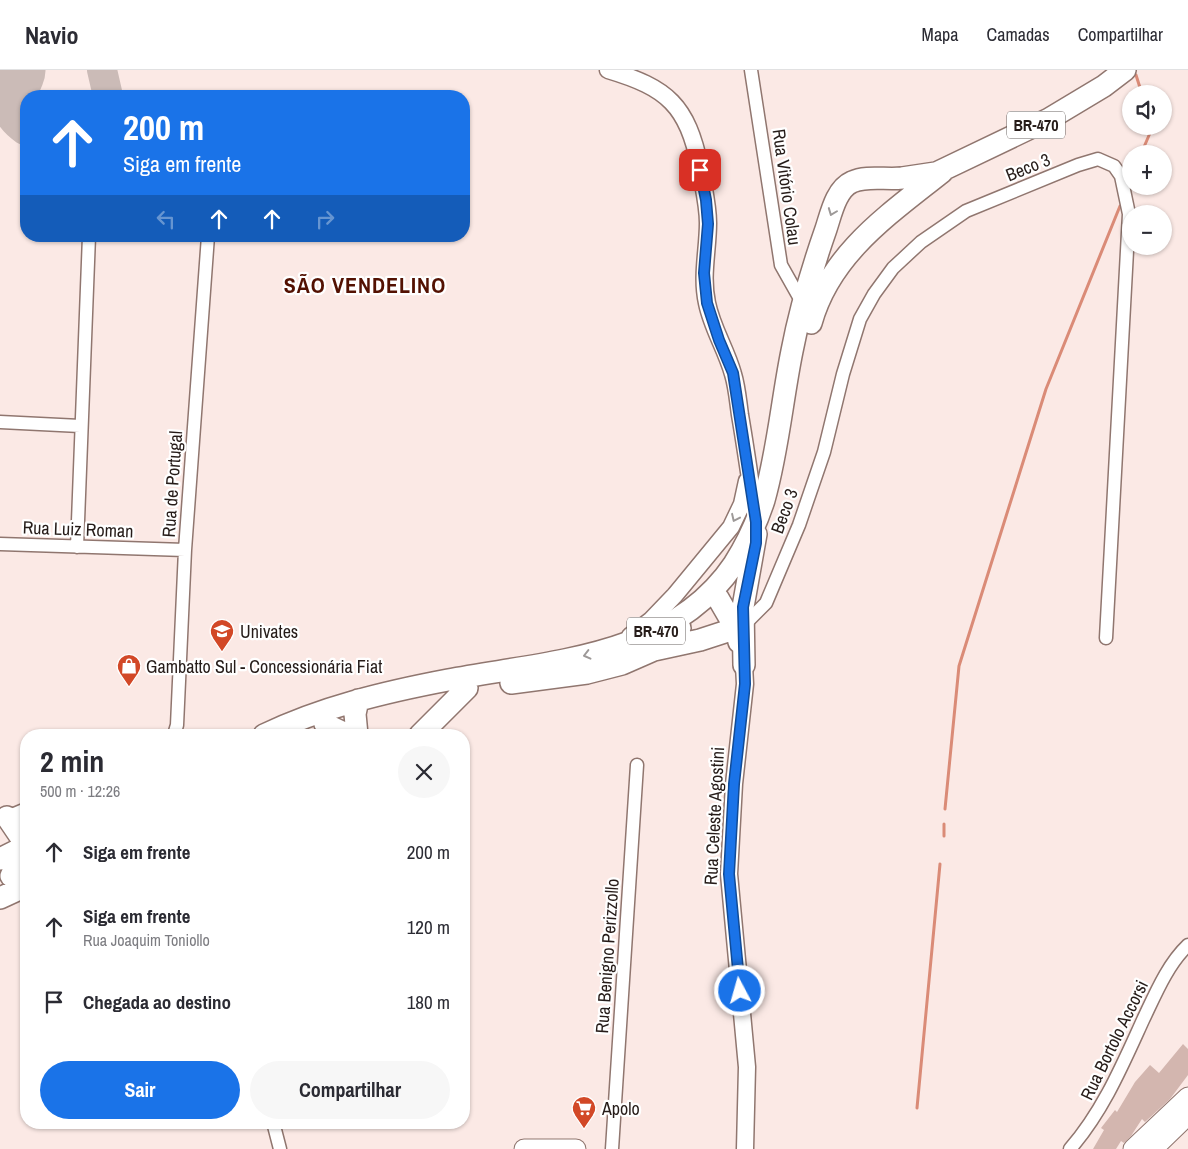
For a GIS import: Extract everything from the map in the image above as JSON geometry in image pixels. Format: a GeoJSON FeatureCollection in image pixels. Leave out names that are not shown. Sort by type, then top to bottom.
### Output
{"type":"FeatureCollection","features":[{"type":"Feature","properties":{"kind":"highway","name":"BR-470"},"geometry":{"type":"LineString","coordinates":[[311,729],[357,707],[389,704],[467,688],[587,673],[622,664],[654,650],[718,598],[738,574],[756,533],[771,471],[792,350],[803,304],[834,252],[850,231],[886,198],[913,182],[942,172],[1049,119],[1104,86],[1125,70]]}},
{"type":"Feature","properties":{"kind":"highway"},"geometry":{"type":"LineString","coordinates":[[803,304],[809,276],[843,188],[852,182],[863,179],[900,178],[942,172]]}},
{"type":"Feature","properties":{"kind":"highway","name":"BR-470"},"geometry":{"type":"LineString","coordinates":[[277,729],[302,718],[357,707],[447,680],[584,656],[613,648],[676,621],[712,590],[772,511],[783,474],[801,361],[816,303],[832,274],[854,246],[877,223],[942,172]]}},
{"type":"Feature","properties":{"kind":"highway"},"geometry":{"type":"LineString","coordinates":[[863,179],[876,184],[886,198],[886,209],[877,223]]}},
{"type":"Feature","properties":{"kind":"highway"},"geometry":{"type":"LineString","coordinates":[[744,664],[739,627],[756,533]]}},
{"type":"Feature","properties":{"kind":"highway"},"geometry":{"type":"LineString","coordinates":[[718,598],[739,627]]}},
{"type":"Feature","properties":{"kind":"highway"},"geometry":{"type":"LineString","coordinates":[[654,650],[700,640],[739,627]]}},
{"type":"Feature","properties":{"kind":"highway"},"geometry":{"type":"LineString","coordinates":[[700,640],[732,651],[744,664]]}},
{"type":"Feature","properties":{"kind":"highway"},"geometry":{"type":"LineString","coordinates":[[426,729],[467,688]]}},
{"type":"Feature","properties":{"kind":"highway"},"geometry":{"type":"LineString","coordinates":[[357,707],[357,729]]}},
{"type":"Feature","properties":{"kind":"highway"},"geometry":{"type":"LineString","coordinates":[[324,724],[335,729]]}},
{"type":"Feature","properties":{"kind":"highway"},"geometry":{"type":"LineString","coordinates":[[15,819],[20,831]]}},
{"type":"Feature","properties":{"kind":"highway"},"geometry":{"type":"LineString","coordinates":[[0,898],[20,859]]}},
{"type":"Feature","properties":{"kind":"main road"},"geometry":{"type":"LineString","coordinates":[[1153,1149],[1188,1097]]}},
{"type":"Feature","properties":{"kind":"main road"},"geometry":{"type":"LineString","coordinates":[[1133,1149],[1167,1126],[1188,1115]]}},
{"type":"Feature","properties":{"kind":"main road"},"geometry":{"type":"LineString","coordinates":[[524,1149],[576,1149]]}},
{"type":"Feature","properties":{"kind":"street"},"geometry":{"type":"LineString","coordinates":[[608,70],[641,81],[659,90],[672,102],[686,120],[694,140],[706,200],[708,224],[704,273],[707,303],[719,340],[733,373],[750,472],[756,533]]}},
{"type":"Feature","properties":{"kind":"street","name":"Rua Vitório Colau"},"geometry":{"type":"LineString","coordinates":[[751,70],[781,265],[803,304]]}},
{"type":"Feature","properties":{"kind":"street","name":"Beco 3"},"geometry":{"type":"LineString","coordinates":[[739,627],[760,611],[766,603],[799,525],[824,452],[843,374],[860,319],[874,294],[893,268],[921,242],[966,211],[1098,159],[1114,166],[1121,176],[1129,214],[1106,638]]}},
{"type":"Feature","properties":{"kind":"street"},"geometry":{"type":"LineString","coordinates":[[77,547],[88,242]]}},
{"type":"Feature","properties":{"kind":"street","name":"Rua de Portugal"},"geometry":{"type":"LineString","coordinates":[[176,729],[185,550],[208,242]]}},
{"type":"Feature","properties":{"kind":"street"},"geometry":{"type":"LineString","coordinates":[[0,422],[80,426]]}},
{"type":"Feature","properties":{"kind":"street"},"geometry":{"type":"LineString","coordinates":[[613,648],[651,620],[675,595],[730,527],[742,504],[750,472]]}},
{"type":"Feature","properties":{"kind":"street","name":"Rua Luiz Roman"},"geometry":{"type":"LineString","coordinates":[[0,544],[185,550]]}},
{"type":"Feature","properties":{"kind":"street","name":"Rua Celeste Agostini"},"geometry":{"type":"LineString","coordinates":[[744,664],[745,684],[734,784],[729,874],[747,1067],[745,1149]]}},
{"type":"Feature","properties":{"kind":"street","name":"Rua Benigno Perizzollo"},"geometry":{"type":"LineString","coordinates":[[612,1149],[637,765]]}},
{"type":"Feature","properties":{"kind":"street","name":"Rua Bortolo Accorsi"},"geometry":{"type":"LineString","coordinates":[[1070,1149],[1089,1128],[1105,1101],[1155,995],[1169,969],[1188,946]]}},
{"type":"Feature","properties":{"kind":"street"},"geometry":{"type":"LineString","coordinates":[[275,1129],[280,1149]]}},
{"type":"Feature","properties":{"kind":"building"},"geometry":{"type":"Polygon","coordinates":[[[1183,1044],[1188,1049],[1188,1075],[1170,1099],[1145,1122],[1142,1119],[1131,1136],[1124,1143],[1121,1141],[1116,1149],[1093,1149],[1104,1130],[1101,1128],[1115,1110],[1117,1112],[1135,1082],[1150,1065],[1159,1073],[1183,1044]]]}},
{"type":"Feature","properties":{"kind":"waterway"},"geometry":{"type":"LineString","coordinates":[[1136,75],[1139,85]]}},
{"type":"Feature","properties":{"kind":"waterway"},"geometry":{"type":"LineString","coordinates":[[1145,145],[1149,135]]}},
{"type":"Feature","properties":{"kind":"waterway"},"geometry":{"type":"LineString","coordinates":[[945,809],[959,666],[1046,389],[1120,206]]}},
{"type":"Feature","properties":{"kind":"waterway"},"geometry":{"type":"LineString","coordinates":[[944,824],[944,836]]}},
{"type":"Feature","properties":{"kind":"waterway"},"geometry":{"type":"LineString","coordinates":[[917,1108],[940,864]]}},
{"type":"Feature","properties":{"kind":"taxiway"},"geometry":{"type":"LineString","coordinates":[[102,70],[107,90]]}},
{"type":"Feature","properties":{"kind":"taxiway"},"geometry":{"type":"LineString","coordinates":[[7,73],[6,105],[12,118],[20,126]]}},
{"type":"Feature","properties":{"kind":"runway"},"geometry":{"type":"LineString","coordinates":[[0,88],[8,70]]}},
{"type":"Feature","properties":{"kind":"place","name":"Univates"},"geometry":{"type":"Point","coordinates":[222,652]}},
{"type":"Feature","properties":{"kind":"place","name":"Gambatto Sul - Concessionária Fiat"},"geometry":{"type":"Point","coordinates":[129,687]}},
{"type":"Feature","properties":{"kind":"place","name":"Apolo"},"geometry":{"type":"Point","coordinates":[584,1129]}},
{"type":"Feature","properties":{"kind":"district","name":"SÃO VENDELINO"},"geometry":{"type":"Point","coordinates":[365,285]}},
{"type":"Feature","properties":{"kind":"route"},"geometry":{"type":"LineString","coordinates":[[700,170],[706,200],[708,224],[704,273],[707,303],[719,340],[733,373],[750,472],[756,522],[756,543],[743,607],[745,684],[734,784],[729,874],[740,991]]}}]}
